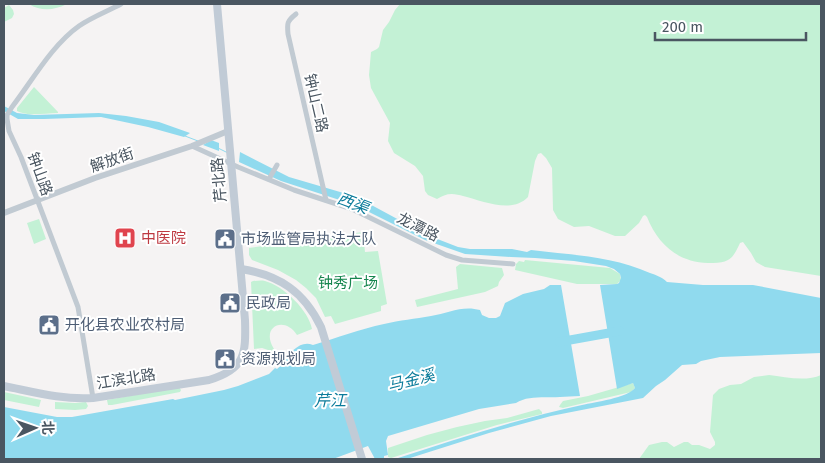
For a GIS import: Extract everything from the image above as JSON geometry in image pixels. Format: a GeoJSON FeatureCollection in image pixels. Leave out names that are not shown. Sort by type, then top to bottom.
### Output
{"type":"FeatureCollection","features":[{"type":"Feature","properties":{"kind":"main road","name":"芹北路"},"geometry":{"type":"LineString","coordinates":[[217,4],[241,269],[245,325],[243,354]]}},
{"type":"Feature","properties":{"kind":"main road"},"geometry":{"type":"LineString","coordinates":[[241,269],[274,277],[286,284],[297,293],[316,316],[362,459]]}},
{"type":"Feature","properties":{"kind":"main road","name":"江滨北路"},"geometry":{"type":"LineString","coordinates":[[4,386],[64,398],[93,398],[222,376],[239,363],[243,354]]}},
{"type":"Feature","properties":{"kind":"street","name":"钟山路"},"geometry":{"type":"LineString","coordinates":[[93,398],[78,307],[9,130],[7,115],[56,47],[70,33],[81,25],[121,4]]}},
{"type":"Feature","properties":{"kind":"street","name":"钟山二路"},"geometry":{"type":"LineString","coordinates":[[296,14],[289,20],[287,26],[288,34],[326,200]]}},
{"type":"Feature","properties":{"kind":"street","name":"解放街"},"geometry":{"type":"LineString","coordinates":[[4,213],[95,178],[192,146],[228,131]]}},
{"type":"Feature","properties":{"kind":"street","name":"龙潭路"},"geometry":{"type":"LineString","coordinates":[[192,146],[294,190],[352,209],[446,255],[462,260],[513,264]]}},
{"type":"Feature","properties":{"kind":"street"},"geometry":{"type":"LineString","coordinates":[[269,179],[277,165]]}},
{"type":"Feature","properties":{"kind":"green space"},"geometry":{"type":"Polygon","coordinates":[[[29,4],[67,4],[58,8],[48,9],[34,7],[29,4]]]}},
{"type":"Feature","properties":{"kind":"green space"},"geometry":{"type":"Polygon","coordinates":[[[400,4],[821,4],[821,276],[765,267],[756,262],[743,242],[740,243],[732,257],[725,261],[708,263],[687,259],[670,250],[663,243],[645,215],[625,236],[615,236],[589,226],[574,227],[558,219],[553,210],[552,168],[541,153],[538,154],[535,161],[528,197],[514,205],[497,205],[455,194],[437,199],[428,195],[425,191],[423,176],[415,166],[394,153],[388,141],[390,123],[371,88],[369,75],[371,52],[379,47],[383,30],[400,4]]]}},
{"type":"Feature","properties":{"kind":"green space"},"geometry":{"type":"Polygon","coordinates":[[[9,5],[14,14],[12,18],[4,22],[4,8],[9,5]]]}},
{"type":"Feature","properties":{"kind":"green space"},"geometry":{"type":"Polygon","coordinates":[[[34,87],[58,113],[31,114],[17,111],[17,108],[34,87]]]}},
{"type":"Feature","properties":{"kind":"green space"},"geometry":{"type":"Polygon","coordinates":[[[39,219],[46,239],[34,244],[27,223],[39,219]]]}},
{"type":"Feature","properties":{"kind":"green space","name":"钟秀广场"},"geometry":{"type":"Polygon","coordinates":[[[363,232],[365,252],[378,251],[387,304],[381,306],[381,311],[335,324],[331,316],[325,317],[316,298],[306,288],[278,270],[252,260],[249,255],[249,248],[363,232]]]}},
{"type":"Feature","properties":{"kind":"green space"},"geometry":{"type":"Polygon","coordinates":[[[525,260],[610,268],[620,274],[621,280],[617,284],[577,284],[515,270],[516,264],[519,261],[524,262],[525,260]]]}},
{"type":"Feature","properties":{"kind":"green space"},"geometry":{"type":"Polygon","coordinates":[[[460,264],[502,268],[504,275],[498,286],[485,292],[417,307],[415,300],[458,289],[456,267],[460,264]]]}},
{"type":"Feature","properties":{"kind":"green space","name":"钟秀广场"},"geometry":{"type":"Polygon","coordinates":[[[265,281],[280,288],[301,307],[312,329],[297,335],[286,326],[275,326],[270,335],[270,341],[274,349],[271,351],[262,348],[254,349],[251,282],[265,281]]]}},
{"type":"Feature","properties":{"kind":"green space"},"geometry":{"type":"Polygon","coordinates":[[[769,375],[802,379],[821,375],[821,459],[639,459],[649,445],[662,442],[667,442],[674,447],[688,442],[692,445],[699,445],[710,449],[715,445],[710,432],[713,395],[719,389],[730,385],[741,384],[754,377],[769,375]]]}},
{"type":"Feature","properties":{"kind":"green space"},"geometry":{"type":"Polygon","coordinates":[[[633,383],[635,388],[631,392],[563,408],[559,407],[563,401],[633,383]]]}},
{"type":"Feature","properties":{"kind":"green space"},"geometry":{"type":"Polygon","coordinates":[[[179,387],[180,392],[108,405],[107,400],[179,387]]]}},
{"type":"Feature","properties":{"kind":"green space"},"geometry":{"type":"Polygon","coordinates":[[[4,392],[41,400],[39,407],[4,400],[4,392]]]}},
{"type":"Feature","properties":{"kind":"green space"},"geometry":{"type":"Polygon","coordinates":[[[55,402],[86,402],[88,406],[86,409],[75,410],[55,409],[55,402]]]}},
{"type":"Feature","properties":{"kind":"green space"},"geometry":{"type":"Polygon","coordinates":[[[539,409],[542,414],[497,425],[391,458],[388,457],[388,448],[427,435],[485,421],[507,418],[539,409]]]}},
{"type":"Feature","properties":{"kind":"water"},"geometry":{"type":"Polygon","coordinates":[[[4,106],[17,113],[34,115],[99,113],[126,116],[159,122],[190,133],[184,137],[101,117],[18,119],[4,111],[4,106]]]}},
{"type":"Feature","properties":{"kind":"water"},"geometry":{"type":"Polygon","coordinates":[[[211,140],[219,143],[219,151],[203,145],[211,140]]]}},
{"type":"Feature","properties":{"kind":"water"},"geometry":{"type":"Polygon","coordinates":[[[240,152],[289,177],[364,201],[427,235],[458,247],[470,249],[512,249],[527,252],[531,250],[591,257],[636,267],[659,276],[667,282],[703,285],[753,285],[821,298],[821,353],[720,357],[696,364],[682,365],[643,398],[551,416],[407,459],[395,459],[511,423],[610,399],[635,388],[633,383],[617,389],[600,285],[619,283],[620,274],[606,266],[574,261],[465,254],[425,240],[355,205],[281,181],[239,162],[240,152]]]}},
{"type":"Feature","properties":{"kind":"water","name":"芹江"},"geometry":{"type":"Polygon","coordinates":[[[550,285],[561,285],[580,396],[537,397],[521,400],[516,403],[479,409],[388,436],[386,441],[388,455],[384,456],[384,459],[375,459],[368,446],[333,459],[4,459],[4,407],[57,417],[72,417],[224,390],[269,374],[284,363],[282,361],[300,345],[313,345],[375,326],[468,308],[480,310],[482,315],[489,318],[496,318],[500,316],[505,303],[523,294],[544,289],[550,285]]]}},
{"type":"Feature","properties":{"kind":"waterway","name":"西渠"},"geometry":{"type":"LineString","coordinates":[[185,136],[198,141]]}},
{"type":"Feature","properties":{"kind":"waterway","name":"西渠"},"geometry":{"type":"LineString","coordinates":[[218,148],[228,153]]}},
{"type":"Feature","properties":{"kind":"waterway","name":"马金溪"},"geometry":{"type":"LineString","coordinates":[[559,342],[620,331]]}},
{"type":"Feature","properties":{"kind":"place","name":"中医院"},"geometry":{"type":"Point","coordinates":[125,238]}},
{"type":"Feature","properties":{"kind":"place","name":"市场监管局执法大队"},"geometry":{"type":"Point","coordinates":[225,239]}},
{"type":"Feature","properties":{"kind":"place","name":"民政局"},"geometry":{"type":"Point","coordinates":[230,303]}},
{"type":"Feature","properties":{"kind":"place","name":"开化县农业农村局"},"geometry":{"type":"Point","coordinates":[49,325]}},
{"type":"Feature","properties":{"kind":"place","name":"资源规划局"},"geometry":{"type":"Point","coordinates":[225,359]}}]}
